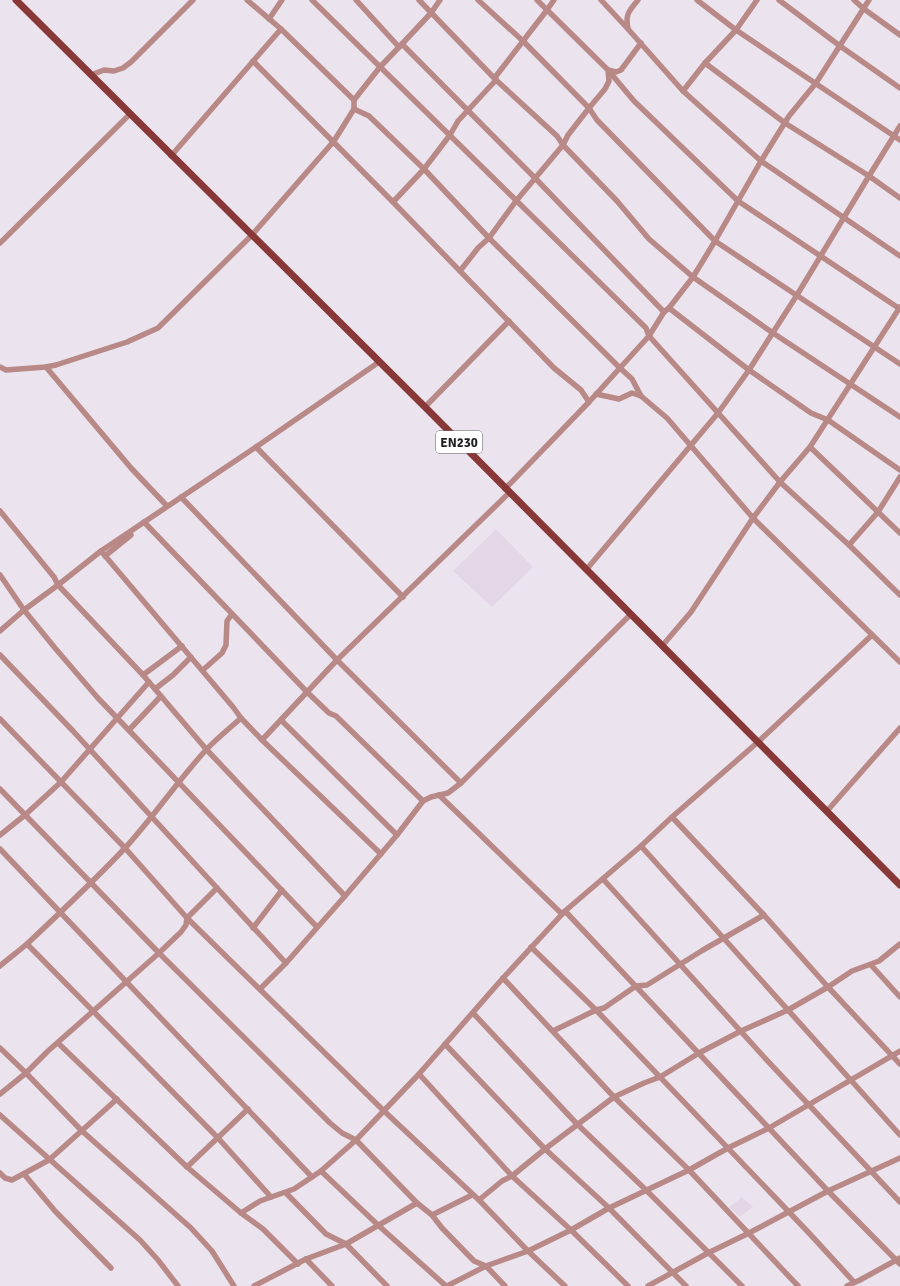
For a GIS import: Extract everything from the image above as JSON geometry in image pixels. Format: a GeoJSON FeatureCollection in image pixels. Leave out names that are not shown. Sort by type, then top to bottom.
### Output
{"type":"FeatureCollection","features":[{"type":"Feature","properties":{"kind":"main road","name":"EN230"},"geometry":{"type":"LineString","coordinates":[[16,0],[171,156],[425,407],[630,615],[900,885]]}},
{"type":"Feature","properties":{"kind":"street"},"geometry":{"type":"LineString","coordinates":[[91,75],[104,70],[114,71],[123,68],[131,62],[193,0]]}},
{"type":"Feature","properties":{"kind":"street"},"geometry":{"type":"LineString","coordinates":[[247,0],[281,29],[354,100]]}},
{"type":"Feature","properties":{"kind":"street"},"geometry":{"type":"LineString","coordinates":[[269,19],[282,0]]}},
{"type":"Feature","properties":{"kind":"street"},"geometry":{"type":"LineString","coordinates":[[312,0],[646,328],[649,336],[780,482],[849,545],[900,596]]}},
{"type":"Feature","properties":{"kind":"street"},"geometry":{"type":"LineString","coordinates":[[356,0],[400,46],[469,111],[536,178],[664,312]]}},
{"type":"Feature","properties":{"kind":"street"},"geometry":{"type":"LineString","coordinates":[[419,0],[496,80],[557,136],[564,146],[617,201],[649,239],[693,276],[773,333],[900,417]]}},
{"type":"Feature","properties":{"kind":"street"},"geometry":{"type":"LineString","coordinates":[[0,367],[6,370],[56,365],[127,342],[158,328],[252,235],[334,141],[354,109],[354,100],[380,67],[431,13],[440,0]]}},
{"type":"Feature","properties":{"kind":"street"},"geometry":{"type":"LineString","coordinates":[[478,0],[523,41],[589,108],[597,120],[715,240],[900,364]]}},
{"type":"Feature","properties":{"kind":"street"},"geometry":{"type":"LineString","coordinates":[[537,0],[608,70],[634,101],[738,201],[900,308],[874,346],[810,448],[780,482],[753,518],[691,612],[662,646]]}},
{"type":"Feature","properties":{"kind":"street"},"geometry":{"type":"LineString","coordinates":[[393,202],[424,169],[450,135],[458,121],[469,111],[496,80],[496,76],[554,0]]}},
{"type":"Feature","properties":{"kind":"street"},"geometry":{"type":"LineString","coordinates":[[601,0],[683,91],[761,161],[900,256]]}},
{"type":"Feature","properties":{"kind":"street"},"geometry":{"type":"LineString","coordinates":[[628,29],[626,19],[628,12],[638,0]]}},
{"type":"Feature","properties":{"kind":"street"},"geometry":{"type":"LineString","coordinates":[[697,0],[736,30],[900,140]]}},
{"type":"Feature","properties":{"kind":"street"},"geometry":{"type":"LineString","coordinates":[[683,91],[705,63],[736,30],[757,0]]}},
{"type":"Feature","properties":{"kind":"street"},"geometry":{"type":"LineString","coordinates":[[779,0],[840,46],[900,88]]}},
{"type":"Feature","properties":{"kind":"street"},"geometry":{"type":"LineString","coordinates":[[854,0],[900,35]]}},
{"type":"Feature","properties":{"kind":"street"},"geometry":{"type":"LineString","coordinates":[[262,740],[337,660],[507,491],[649,336],[664,312],[669,308],[693,276],[785,123],[816,83],[869,0]]}},
{"type":"Feature","properties":{"kind":"street"},"geometry":{"type":"LineString","coordinates":[[171,156],[281,29]]}},
{"type":"Feature","properties":{"kind":"street"},"geometry":{"type":"LineString","coordinates":[[608,70],[616,72],[621,70],[641,43]]}},
{"type":"Feature","properties":{"kind":"street"},"geometry":{"type":"LineString","coordinates":[[254,61],[334,141],[554,368],[581,390],[589,402]]}},
{"type":"Feature","properties":{"kind":"street"},"geometry":{"type":"LineString","coordinates":[[705,63],[785,123],[869,176],[900,198]]}},
{"type":"Feature","properties":{"kind":"street"},"geometry":{"type":"LineString","coordinates":[[460,271],[478,248],[489,238],[516,201],[564,146],[568,135],[605,89],[609,80],[608,70]]}},
{"type":"Feature","properties":{"kind":"street"},"geometry":{"type":"LineString","coordinates":[[354,109],[369,116],[424,169],[489,238],[632,379],[641,396]]}},
{"type":"Feature","properties":{"kind":"street"},"geometry":{"type":"LineString","coordinates":[[0,243],[130,114]]}},
{"type":"Feature","properties":{"kind":"street"},"geometry":{"type":"LineString","coordinates":[[586,570],[718,413],[749,370],[797,295],[900,126]]}},
{"type":"Feature","properties":{"kind":"street"},"geometry":{"type":"LineString","coordinates":[[669,308],[749,370],[811,413],[828,420],[900,470]]}},
{"type":"Feature","properties":{"kind":"street"},"geometry":{"type":"LineString","coordinates":[[425,407],[509,321]]}},
{"type":"Feature","properties":{"kind":"street"},"geometry":{"type":"LineString","coordinates":[[105,556],[167,506],[256,447],[379,362]]}},
{"type":"Feature","properties":{"kind":"street"},"geometry":{"type":"LineString","coordinates":[[46,367],[131,468],[167,506]]}},
{"type":"Feature","properties":{"kind":"street"},"geometry":{"type":"LineString","coordinates":[[596,394],[619,399],[632,393],[641,396],[667,418],[753,518],[900,662]]}},
{"type":"Feature","properties":{"kind":"street"},"geometry":{"type":"LineString","coordinates":[[256,447],[402,597]]}},
{"type":"Feature","properties":{"kind":"street"},"geometry":{"type":"LineString","coordinates":[[810,448],[900,533]]}},
{"type":"Feature","properties":{"kind":"street"},"geometry":{"type":"LineString","coordinates":[[849,545],[878,512],[900,477]]}},
{"type":"Feature","properties":{"kind":"street"},"geometry":{"type":"LineString","coordinates":[[182,497],[337,660],[461,783]]}},
{"type":"Feature","properties":{"kind":"street"},"geometry":{"type":"LineString","coordinates":[[0,511],[58,585],[143,675],[206,750],[345,896]]}},
{"type":"Feature","properties":{"kind":"street"},"geometry":{"type":"LineString","coordinates":[[0,630],[100,551],[145,523]]}},
{"type":"Feature","properties":{"kind":"street"},"geometry":{"type":"LineString","coordinates":[[145,523],[307,692],[329,713],[336,716],[423,801]]}},
{"type":"Feature","properties":{"kind":"street"},"geometry":{"type":"LineString","coordinates":[[100,551],[182,646],[241,718],[381,854]]}},
{"type":"Feature","properties":{"kind":"street"},"geometry":{"type":"LineString","coordinates":[[0,575],[24,610],[55,648],[117,718],[179,781],[317,927]]}},
{"type":"Feature","properties":{"kind":"street"},"geometry":{"type":"LineString","coordinates":[[204,669],[222,653],[226,645],[227,621],[232,614]]}},
{"type":"Feature","properties":{"kind":"street"},"geometry":{"type":"LineString","coordinates":[[260,989],[286,963],[345,896],[397,835],[423,801],[431,797],[448,793],[461,783],[630,615]]}},
{"type":"Feature","properties":{"kind":"street"},"geometry":{"type":"LineString","coordinates":[[241,1213],[252,1205],[271,1196],[286,1193],[312,1177],[321,1171],[356,1140],[419,1074],[474,1013],[503,978],[564,912],[642,846],[672,817],[758,742],[872,636]]}},
{"type":"Feature","properties":{"kind":"street"},"geometry":{"type":"LineString","coordinates":[[143,675],[182,646]]}},
{"type":"Feature","properties":{"kind":"street"},"geometry":{"type":"LineString","coordinates":[[0,655],[90,749],[286,963]]}},
{"type":"Feature","properties":{"kind":"street"},"geometry":{"type":"LineString","coordinates":[[155,689],[173,676],[191,658]]}},
{"type":"Feature","properties":{"kind":"street"},"geometry":{"type":"LineString","coordinates":[[0,835],[25,815],[60,782],[149,682]]}},
{"type":"Feature","properties":{"kind":"street"},"geometry":{"type":"LineString","coordinates":[[129,730],[161,696]]}},
{"type":"Feature","properties":{"kind":"street"},"geometry":{"type":"LineString","coordinates":[[1,964],[27,944],[125,848],[152,818],[179,781],[206,750],[241,718]]}},
{"type":"Feature","properties":{"kind":"street"},"geometry":{"type":"LineString","coordinates":[[0,719],[125,848],[187,918],[565,1286]]}},
{"type":"Feature","properties":{"kind":"street"},"geometry":{"type":"LineString","coordinates":[[281,720],[397,835]]}},
{"type":"Feature","properties":{"kind":"street"},"geometry":{"type":"LineString","coordinates":[[827,811],[900,728]]}},
{"type":"Feature","properties":{"kind":"street"},"geometry":{"type":"LineString","coordinates":[[0,789],[159,953],[330,1123],[342,1133],[356,1140],[417,1203],[432,1216],[474,1261],[486,1266],[505,1286]]}},
{"type":"Feature","properties":{"kind":"street"},"geometry":{"type":"LineString","coordinates":[[439,796],[564,912],[636,986],[828,1191],[899,1260],[847,1286]]}},
{"type":"Feature","properties":{"kind":"street"},"geometry":{"type":"LineString","coordinates":[[672,817],[900,1064]]}},
{"type":"Feature","properties":{"kind":"street"},"geometry":{"type":"LineString","coordinates":[[642,846],[900,1135]]}},
{"type":"Feature","properties":{"kind":"street"},"geometry":{"type":"LineString","coordinates":[[0,849],[312,1177]]}},
{"type":"Feature","properties":{"kind":"street"},"geometry":{"type":"LineString","coordinates":[[603,879],[679,964],[900,1202]]}},
{"type":"Feature","properties":{"kind":"street"},"geometry":{"type":"LineString","coordinates":[[0,1094],[26,1073],[159,953],[181,932],[186,925],[187,918],[217,888]]}},
{"type":"Feature","properties":{"kind":"street"},"geometry":{"type":"LineString","coordinates":[[253,928],[282,890]]}},
{"type":"Feature","properties":{"kind":"street"},"geometry":{"type":"LineString","coordinates":[[553,1031],[596,1010],[604,1008],[636,986],[647,985],[679,964],[764,915]]}},
{"type":"Feature","properties":{"kind":"street"},"geometry":{"type":"LineString","coordinates":[[27,944],[218,1138],[271,1196]]}},
{"type":"Feature","properties":{"kind":"street"},"geometry":{"type":"LineString","coordinates":[[478,1200],[502,1181],[512,1176],[577,1124],[614,1097],[644,1083],[660,1078],[699,1053],[741,1031],[788,1010],[852,971],[879,962],[900,944]]}},
{"type":"Feature","properties":{"kind":"street"},"geometry":{"type":"LineString","coordinates":[[531,947],[596,1010],[788,1211],[857,1281],[865,1286]]}},
{"type":"Feature","properties":{"kind":"street"},"geometry":{"type":"LineString","coordinates":[[871,965],[900,997]]}},
{"type":"Feature","properties":{"kind":"street"},"geometry":{"type":"LineString","coordinates":[[503,978],[614,1097],[690,1170],[798,1286]]}},
{"type":"Feature","properties":{"kind":"street"},"geometry":{"type":"LineString","coordinates":[[474,1013],[577,1124],[646,1190],[742,1286]]}},
{"type":"Feature","properties":{"kind":"street"},"geometry":{"type":"LineString","coordinates":[[58,1043],[187,1167],[241,1213],[263,1229],[298,1264]]}},
{"type":"Feature","properties":{"kind":"street"},"geometry":{"type":"LineString","coordinates":[[445,1044],[545,1149],[609,1208],[686,1286]]}},
{"type":"Feature","properties":{"kind":"street"},"geometry":{"type":"LineString","coordinates":[[0,1048],[82,1131],[191,1228],[212,1251],[234,1286]]}},
{"type":"Feature","properties":{"kind":"street"},"geometry":{"type":"LineString","coordinates":[[321,1171],[379,1226],[446,1286],[486,1266],[528,1251],[571,1230],[609,1208],[690,1170],[728,1148],[769,1128],[900,1051]]}},
{"type":"Feature","properties":{"kind":"street"},"geometry":{"type":"LineString","coordinates":[[419,1074],[512,1176],[571,1230],[628,1286]]}},
{"type":"Feature","properties":{"kind":"street"},"geometry":{"type":"LineString","coordinates":[[0,1173],[5,1178],[12,1180],[49,1160],[117,1099]]}},
{"type":"Feature","properties":{"kind":"street"},"geometry":{"type":"LineString","coordinates":[[187,1167],[248,1109]]}},
{"type":"Feature","properties":{"kind":"street"},"geometry":{"type":"LineString","coordinates":[[0,1115],[140,1240],[178,1286]]}},
{"type":"Feature","properties":{"kind":"street"},"geometry":{"type":"LineString","coordinates":[[648,1286],[788,1211],[900,1158]]}},
{"type":"Feature","properties":{"kind":"street"},"geometry":{"type":"LineString","coordinates":[[24,1174],[55,1211],[111,1268]]}},
{"type":"Feature","properties":{"kind":"street"},"geometry":{"type":"LineString","coordinates":[[286,1193],[326,1234],[346,1244],[387,1286]]}},
{"type":"Feature","properties":{"kind":"street"},"geometry":{"type":"LineString","coordinates":[[432,1216],[472,1195]]}},
{"type":"Feature","properties":{"kind":"street"},"geometry":{"type":"LineString","coordinates":[[254,1286],[262,1284],[306,1260],[346,1244],[417,1203]]}},
{"type":"Feature","properties":{"kind":"street"},"geometry":{"type":"LineString","coordinates":[[306,1260],[332,1286]]}},
{"type":"Feature","properties":{"kind":"shaded area"},"geometry":{"type":"Polygon","coordinates":[[[496,529],[533,567],[492,607],[453,571],[496,529]]]}},
{"type":"Feature","properties":{"kind":"shaded area"},"geometry":{"type":"Polygon","coordinates":[[[742,1197],[753,1207],[740,1217],[729,1207],[742,1197]]]}}]}
